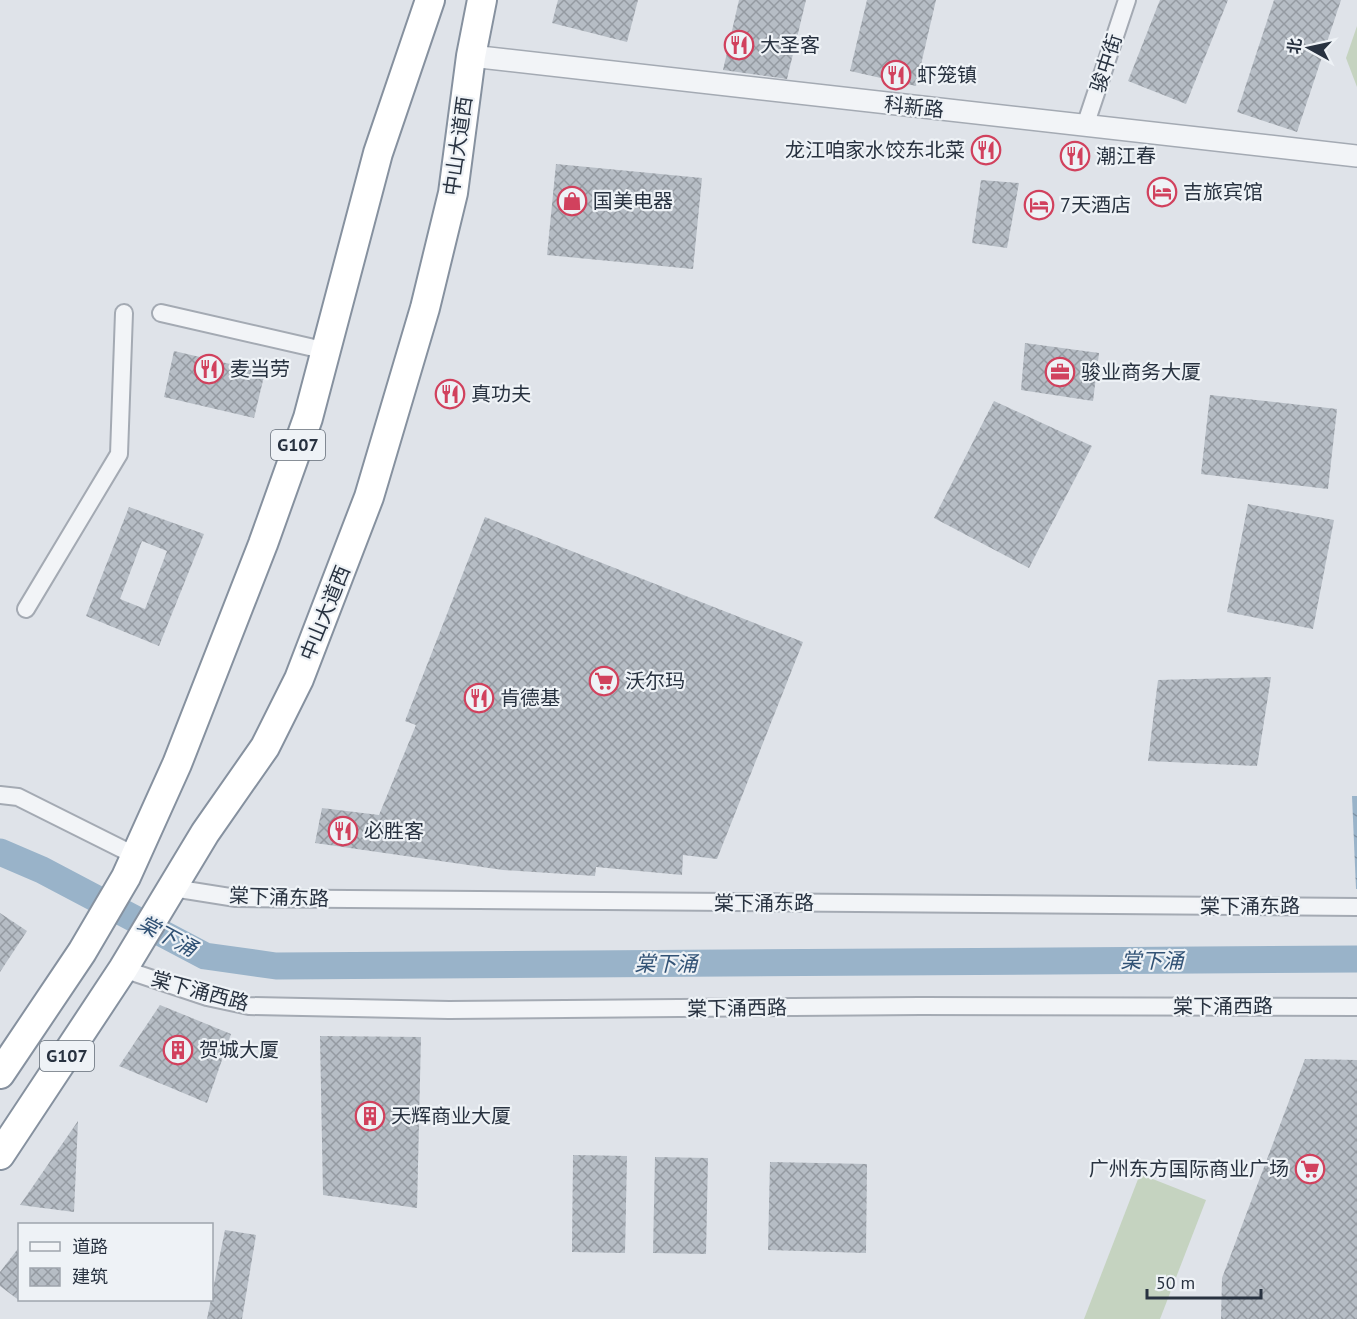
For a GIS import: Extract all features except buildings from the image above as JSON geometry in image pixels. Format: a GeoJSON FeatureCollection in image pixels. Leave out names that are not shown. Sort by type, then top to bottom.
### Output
{"type":"FeatureCollection","features":[{"type":"Feature","properties":{"kind":"highway","name":"G107"},"geometry":{"type":"LineString","coordinates":[[0,1074],[94,933],[131,867],[177,764],[263,544],[304,428],[327,351],[378,153],[430,0]]}},
{"type":"Feature","properties":{"kind":"highway","name":"中山大道西"},"geometry":{"type":"LineString","coordinates":[[0,1155],[128,962],[205,833],[278,725],[329,606],[365,507],[405,381],[451,204],[471,56],[482,0]]}},
{"type":"Feature","properties":{"kind":"street","name":"骏中街"},"geometry":{"type":"LineString","coordinates":[[1085,126],[1127,0]]}},
{"type":"Feature","properties":{"kind":"street","name":"科新路"},"geometry":{"type":"LineString","coordinates":[[471,56],[1357,156]]}},
{"type":"Feature","properties":{"kind":"street"},"geometry":{"type":"LineString","coordinates":[[26,609],[119,454],[124,313]]}},
{"type":"Feature","properties":{"kind":"street"},"geometry":{"type":"LineString","coordinates":[[161,313],[327,351]]}},
{"type":"Feature","properties":{"kind":"street"},"geometry":{"type":"LineString","coordinates":[[0,795],[18,797],[131,867]]}},
{"type":"Feature","properties":{"kind":"street","name":"棠下涌东路"},"geometry":{"type":"LineString","coordinates":[[169,894],[236,898],[1357,907]]}},
{"type":"Feature","properties":{"kind":"street","name":"棠下涌西路"},"geometry":{"type":"LineString","coordinates":[[128,962],[207,997],[249,1006],[449,1011],[920,1006],[1357,1007]]}},
{"type":"Feature","properties":{"kind":"green space"},"geometry":{"type":"Polygon","coordinates":[[[1357,26],[1357,87],[1346,58],[1357,26]]]}},
{"type":"Feature","properties":{"kind":"green space"},"geometry":{"type":"Polygon","coordinates":[[[1140,1174],[1206,1200],[1160,1319],[1084,1319],[1140,1174]]]}},
{"type":"Feature","properties":{"kind":"water"},"geometry":{"type":"Polygon","coordinates":[[[1352,796],[1357,796],[1357,889],[1356,889],[1352,796]]]}},
{"type":"Feature","properties":{"kind":"waterway","name":"棠下涌"},"geometry":{"type":"LineString","coordinates":[[0,852],[42,870],[205,956],[276,966],[1357,959]]}},
{"type":"Feature","properties":{"kind":"place","name":"大圣客"},"geometry":{"type":"Point","coordinates":[739,45]}},
{"type":"Feature","properties":{"kind":"place","name":"虾笼镇"},"geometry":{"type":"Point","coordinates":[896,75]}},
{"type":"Feature","properties":{"kind":"place","name":"龙江咱家水饺东北菜"},"geometry":{"type":"Point","coordinates":[986,150]}},
{"type":"Feature","properties":{"kind":"place","name":"潮江春"},"geometry":{"type":"Point","coordinates":[1075,156]}},
{"type":"Feature","properties":{"kind":"place","name":"吉旅宾馆"},"geometry":{"type":"Point","coordinates":[1162,192]}},
{"type":"Feature","properties":{"kind":"place","name":"国美电器"},"geometry":{"type":"Point","coordinates":[572,201]}},
{"type":"Feature","properties":{"kind":"place","name":"7天酒店"},"geometry":{"type":"Point","coordinates":[1039,205]}},
{"type":"Feature","properties":{"kind":"place","name":"麦当劳"},"geometry":{"type":"Point","coordinates":[209,369]}},
{"type":"Feature","properties":{"kind":"place","name":"骏业商务大厦"},"geometry":{"type":"Point","coordinates":[1060,372]}},
{"type":"Feature","properties":{"kind":"place","name":"真功夫"},"geometry":{"type":"Point","coordinates":[450,394]}},
{"type":"Feature","properties":{"kind":"place","name":"沃尔玛"},"geometry":{"type":"Point","coordinates":[604,681]}},
{"type":"Feature","properties":{"kind":"place","name":"肯德基"},"geometry":{"type":"Point","coordinates":[479,698]}},
{"type":"Feature","properties":{"kind":"place","name":"必胜客"},"geometry":{"type":"Point","coordinates":[343,831]}},
{"type":"Feature","properties":{"kind":"place","name":"贺城大厦"},"geometry":{"type":"Point","coordinates":[178,1050]}},
{"type":"Feature","properties":{"kind":"place","name":"天辉商业大厦"},"geometry":{"type":"Point","coordinates":[370,1116]}},
{"type":"Feature","properties":{"kind":"place","name":"广州东方国际商业广场"},"geometry":{"type":"Point","coordinates":[1310,1169]}}]}
